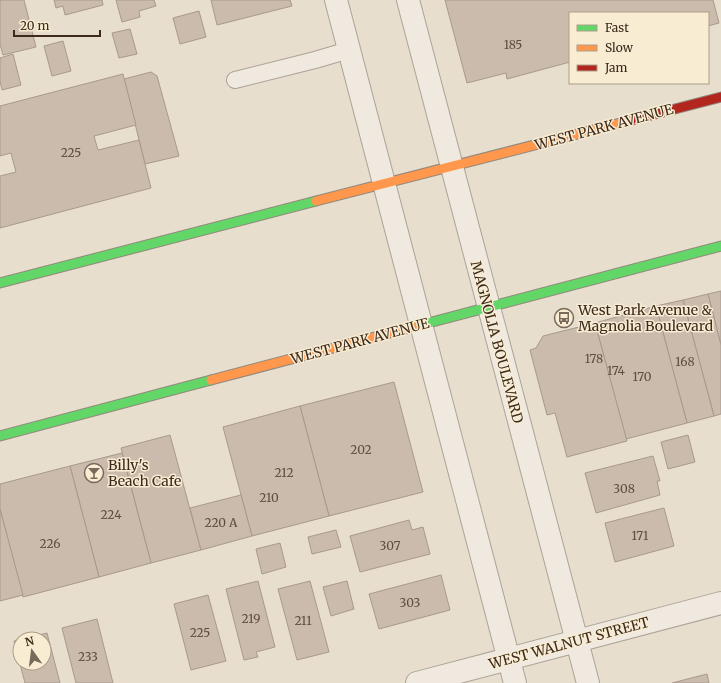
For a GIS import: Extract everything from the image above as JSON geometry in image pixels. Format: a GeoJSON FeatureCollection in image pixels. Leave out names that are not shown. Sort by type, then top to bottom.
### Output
{"type":"FeatureCollection","features":[{"type":"Feature","properties":{"kind":"highway","name":"WEST PARK AVENUE"},"geometry":{"type":"LineString","coordinates":[[0,283],[721,97]]}},
{"type":"Feature","properties":{"kind":"highway","name":"WEST PARK AVENUE"},"geometry":{"type":"LineString","coordinates":[[0,436],[721,246]]}},
{"type":"Feature","properties":{"kind":"street"},"geometry":{"type":"LineString","coordinates":[[336,0],[515,683]]}},
{"type":"Feature","properties":{"kind":"street","name":"MAGNOLIA BOULEVARD"},"geometry":{"type":"LineString","coordinates":[[408,0],[588,683]]}},
{"type":"Feature","properties":{"kind":"street","name":"WEST WALNUT STREET"},"geometry":{"type":"LineString","coordinates":[[417,683],[721,603]]}},
{"type":"Feature","properties":{"kind":"lane"},"geometry":{"type":"LineString","coordinates":[[235,80],[349,50]]}},
{"type":"Feature","properties":{"kind":"building"},"geometry":{"type":"Polygon","coordinates":[[[0,0],[24,0],[36,47],[3,55],[0,44],[0,0]]]}},
{"type":"Feature","properties":{"kind":"building"},"geometry":{"type":"Polygon","coordinates":[[[54,0],[102,0],[103,5],[65,15],[63,6],[56,8],[54,0]]]}},
{"type":"Feature","properties":{"kind":"building"},"geometry":{"type":"Polygon","coordinates":[[[116,0],[154,0],[156,6],[139,11],[140,17],[122,22],[116,0]]]}},
{"type":"Feature","properties":{"kind":"building"},"geometry":{"type":"Polygon","coordinates":[[[211,0],[290,0],[292,6],[217,25],[211,0]]]}},
{"type":"Feature","properties":{"kind":"building"},"geometry":{"type":"Polygon","coordinates":[[[445,0],[713,0],[719,23],[709,26],[709,12],[569,12],[569,62],[507,79],[506,73],[467,83],[445,0]]]}},
{"type":"Feature","properties":{"kind":"building"},"geometry":{"type":"Polygon","coordinates":[[[199,11],[206,37],[180,44],[173,18],[199,11]]]}},
{"type":"Feature","properties":{"kind":"building"},"geometry":{"type":"Polygon","coordinates":[[[130,29],[137,54],[119,58],[112,33],[130,29]]]}},
{"type":"Feature","properties":{"kind":"building"},"geometry":{"type":"Polygon","coordinates":[[[63,41],[71,71],[52,76],[44,46],[63,41]]]}},
{"type":"Feature","properties":{"kind":"building"},"geometry":{"type":"Polygon","coordinates":[[[13,54],[21,85],[2,90],[0,81],[0,58],[13,54]]]}},
{"type":"Feature","properties":{"kind":"building"},"geometry":{"type":"Polygon","coordinates":[[[151,72],[157,76],[179,156],[145,164],[124,79],[151,72]]]}},
{"type":"Feature","properties":{"kind":"building"},"geometry":{"type":"Polygon","coordinates":[[[123,74],[136,125],[94,136],[98,150],[139,140],[151,188],[0,228],[0,176],[16,172],[11,153],[0,156],[0,106],[123,74]]]}},
{"type":"Feature","properties":{"kind":"building"},"geometry":{"type":"Polygon","coordinates":[[[721,291],[721,345],[708,294],[721,291]]]}},
{"type":"Feature","properties":{"kind":"building"},"geometry":{"type":"Polygon","coordinates":[[[708,294],[721,345],[721,414],[714,416],[683,300],[708,294]]]}},
{"type":"Feature","properties":{"kind":"building"},"geometry":{"type":"Polygon","coordinates":[[[683,300],[714,416],[687,423],[656,306],[683,300]]]}},
{"type":"Feature","properties":{"kind":"building"},"geometry":{"type":"Polygon","coordinates":[[[656,306],[687,423],[626,439],[595,323],[656,306]]]}},
{"type":"Feature","properties":{"kind":"building"},"geometry":{"type":"Polygon","coordinates":[[[595,323],[627,441],[567,457],[555,413],[547,415],[530,350],[536,348],[543,336],[595,323]]]}},
{"type":"Feature","properties":{"kind":"building"},"geometry":{"type":"Polygon","coordinates":[[[394,382],[423,492],[329,516],[300,406],[394,382]]]}},
{"type":"Feature","properties":{"kind":"building"},"geometry":{"type":"Polygon","coordinates":[[[300,406],[329,516],[252,536],[223,427],[300,406]]]}},
{"type":"Feature","properties":{"kind":"building"},"geometry":{"type":"Polygon","coordinates":[[[170,435],[201,550],[151,563],[121,448],[170,435]]]}},
{"type":"Feature","properties":{"kind":"building"},"geometry":{"type":"Polygon","coordinates":[[[688,435],[695,462],[668,469],[661,442],[688,435]]]}},
{"type":"Feature","properties":{"kind":"building"},"geometry":{"type":"Polygon","coordinates":[[[122,453],[151,563],[99,577],[70,466],[122,453]]]}},
{"type":"Feature","properties":{"kind":"building"},"geometry":{"type":"Polygon","coordinates":[[[653,456],[660,481],[657,481],[660,495],[596,513],[585,473],[653,456]]]}},
{"type":"Feature","properties":{"kind":"building"},"geometry":{"type":"Polygon","coordinates":[[[70,466],[99,577],[23,597],[0,509],[0,484],[70,466]]]}},
{"type":"Feature","properties":{"kind":"building"},"geometry":{"type":"Polygon","coordinates":[[[241,495],[252,536],[201,550],[190,508],[241,495]]]}},
{"type":"Feature","properties":{"kind":"building"},"geometry":{"type":"Polygon","coordinates":[[[664,508],[674,546],[615,562],[605,523],[664,508]]]}},
{"type":"Feature","properties":{"kind":"building"},"geometry":{"type":"Polygon","coordinates":[[[0,509],[23,595],[0,601],[0,509]]]}},
{"type":"Feature","properties":{"kind":"building"},"geometry":{"type":"Polygon","coordinates":[[[409,520],[412,530],[423,527],[430,554],[360,572],[350,536],[409,520]]]}},
{"type":"Feature","properties":{"kind":"building"},"geometry":{"type":"Polygon","coordinates":[[[336,530],[341,547],[312,554],[308,537],[336,530]]]}},
{"type":"Feature","properties":{"kind":"building"},"geometry":{"type":"Polygon","coordinates":[[[280,543],[286,567],[262,574],[256,549],[280,543]]]}},
{"type":"Feature","properties":{"kind":"building"},"geometry":{"type":"Polygon","coordinates":[[[441,575],[450,610],[379,629],[369,594],[441,575]]]}},
{"type":"Feature","properties":{"kind":"building"},"geometry":{"type":"Polygon","coordinates":[[[258,581],[275,647],[256,652],[258,657],[244,660],[226,589],[258,581]]]}},
{"type":"Feature","properties":{"kind":"building"},"geometry":{"type":"Polygon","coordinates":[[[310,581],[329,652],[297,660],[278,589],[310,581]]]}},
{"type":"Feature","properties":{"kind":"building"},"geometry":{"type":"Polygon","coordinates":[[[347,581],[354,609],[331,616],[323,587],[347,581]]]}},
{"type":"Feature","properties":{"kind":"building"},"geometry":{"type":"Polygon","coordinates":[[[208,595],[226,661],[191,670],[174,604],[208,595]]]}},
{"type":"Feature","properties":{"kind":"building"},"geometry":{"type":"Polygon","coordinates":[[[97,619],[113,683],[76,683],[62,628],[97,619]]]}},
{"type":"Feature","properties":{"kind":"building"},"geometry":{"type":"Polygon","coordinates":[[[52,652],[60,683],[25,683],[22,671],[52,671],[52,652]]]}},
{"type":"Feature","properties":{"kind":"building"},"geometry":{"type":"Polygon","coordinates":[[[707,674],[709,683],[672,683],[707,674]]]}},
{"type":"Feature","properties":{"kind":"traffic: fast"},"geometry":{"type":"LineString","coordinates":[[0,283],[316,201]]}},
{"type":"Feature","properties":{"kind":"traffic: fast"},"geometry":{"type":"LineString","coordinates":[[413,327],[721,246]]}},
{"type":"Feature","properties":{"kind":"traffic: fast"},"geometry":{"type":"LineString","coordinates":[[0,436],[211,380]]}},
{"type":"Feature","properties":{"kind":"traffic: slow"},"geometry":{"type":"LineString","coordinates":[[316,201],[636,119]]}},
{"type":"Feature","properties":{"kind":"traffic: slow"},"geometry":{"type":"LineString","coordinates":[[211,380],[413,327]]}},
{"type":"Feature","properties":{"kind":"traffic: jam"},"geometry":{"type":"LineString","coordinates":[[636,119],[721,97]]}},
{"type":"Feature","properties":{"kind":"place","name":"West Park Avenue & Magnolia Boulevard"},"geometry":{"type":"Point","coordinates":[564,318]}},
{"type":"Feature","properties":{"kind":"place","name":"Billy's Beach Cafe"},"geometry":{"type":"Point","coordinates":[94,473]}}]}
